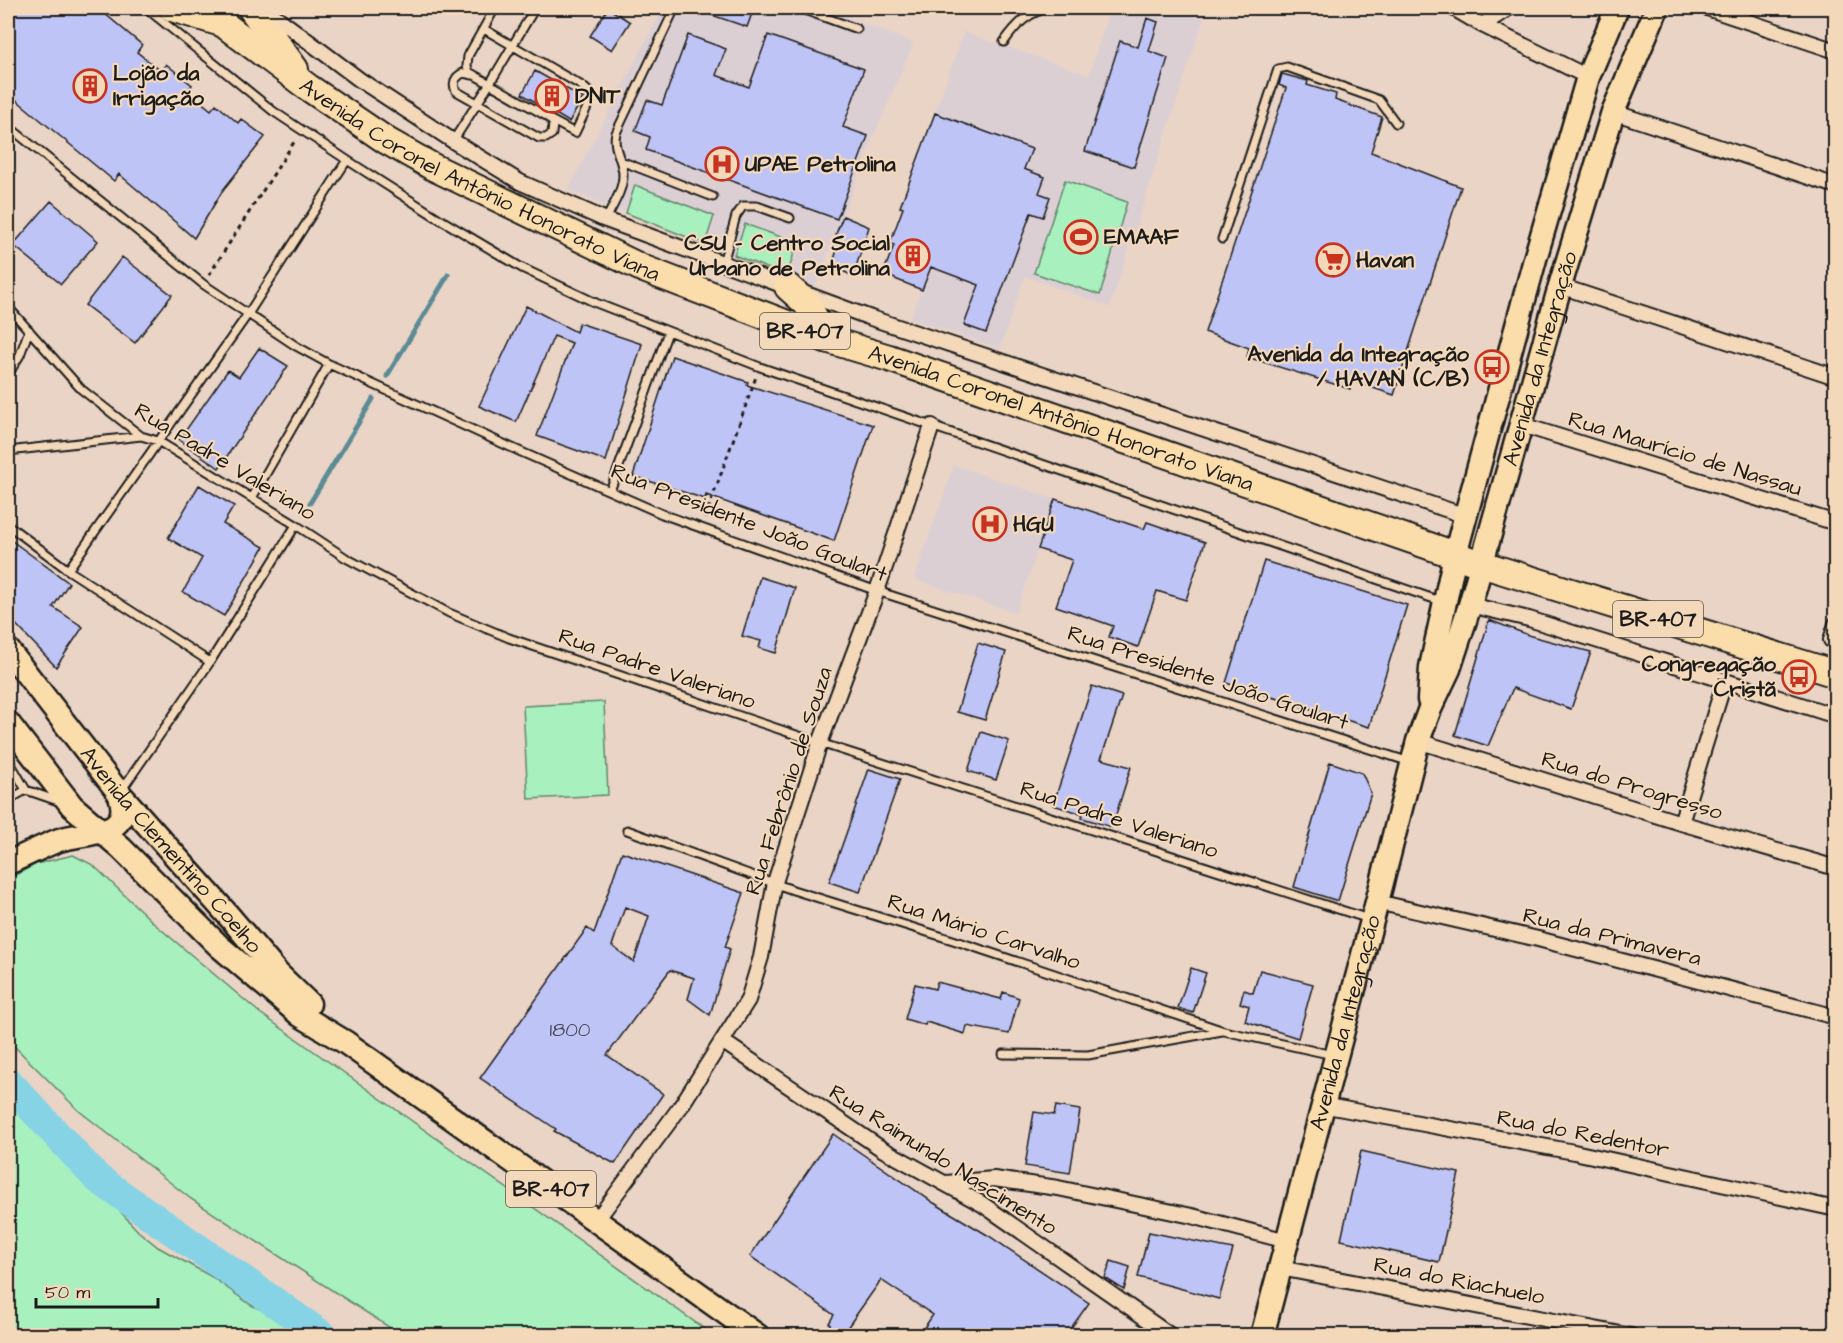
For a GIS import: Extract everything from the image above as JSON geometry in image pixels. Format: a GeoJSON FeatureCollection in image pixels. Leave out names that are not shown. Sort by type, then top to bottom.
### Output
{"type":"FeatureCollection","features":[{"type":"Feature","properties":{"kind":"highway","name":"BR-407"},"geometry":{"type":"LineString","coordinates":[[172,8],[222,24]]}},
{"type":"Feature","properties":{"kind":"highway","name":"Avenida Coronel Antônio Honorato Viana"},"geometry":{"type":"LineString","coordinates":[[202,8],[309,88],[387,141],[443,172],[644,269],[826,339],[889,358],[1481,564],[1836,674]]}},
{"type":"Feature","properties":{"kind":"highway"},"geometry":{"type":"LineString","coordinates":[[251,8],[309,88]]}},
{"type":"Feature","properties":{"kind":"highway"},"geometry":{"type":"LineString","coordinates":[[788,287],[807,304],[826,339]]}},
{"type":"Feature","properties":{"kind":"main road","name":"Avenida da Integração"},"geometry":{"type":"LineString","coordinates":[[1429,711],[1431,668],[1455,555],[1535,259],[1588,77],[1617,8]]}},
{"type":"Feature","properties":{"kind":"main road","name":"Avenida da Integração"},"geometry":{"type":"LineString","coordinates":[[1262,1335],[1415,752],[1429,711],[1449,669],[1470,605],[1560,286],[1613,112],[1640,43],[1657,8]]}},
{"type":"Feature","properties":{"kind":"main road"},"geometry":{"type":"LineString","coordinates":[[1607,31],[1623,41],[1640,43]]}},
{"type":"Feature","properties":{"kind":"main road","name":"Avenida Clementino Coelho"},"geometry":{"type":"LineString","coordinates":[[8,650],[119,793],[278,974],[345,1042]]}},
{"type":"Feature","properties":{"kind":"main road","name":"Avenida Clementino Coelho"},"geometry":{"type":"LineString","coordinates":[[8,723],[72,806]]}},
{"type":"Feature","properties":{"kind":"main road"},"geometry":{"type":"LineString","coordinates":[[8,863],[57,841],[76,835],[103,832],[115,825],[122,810],[119,793]]}},
{"type":"Feature","properties":{"kind":"main road","name":"BR-407"},"geometry":{"type":"LineString","coordinates":[[72,806],[103,832]]}},
{"type":"Feature","properties":{"kind":"main road","name":"Avenida Clementino Coelho"},"geometry":{"type":"LineString","coordinates":[[103,832],[219,946],[300,1015],[345,1042],[758,1335]]}},
{"type":"Feature","properties":{"kind":"street"},"geometry":{"type":"LineString","coordinates":[[264,8],[360,80],[453,141],[520,182],[606,220],[829,303],[968,351],[1466,516]]}},
{"type":"Feature","properties":{"kind":"street"},"geometry":{"type":"LineString","coordinates":[[1453,8],[1482,26],[1588,77]]}},
{"type":"Feature","properties":{"kind":"street"},"geometry":{"type":"LineString","coordinates":[[1482,26],[1509,8]]}},
{"type":"Feature","properties":{"kind":"street"},"geometry":{"type":"LineString","coordinates":[[1707,8],[1836,51]]}},
{"type":"Feature","properties":{"kind":"street"},"geometry":{"type":"LineString","coordinates":[[1613,112],[1836,186]]}},
{"type":"Feature","properties":{"kind":"street"},"geometry":{"type":"LineString","coordinates":[[1560,286],[1836,376]]}},
{"type":"Feature","properties":{"kind":"street","name":"Rua Maurício de Nassau"},"geometry":{"type":"LineString","coordinates":[[1522,425],[1836,523]]}},
{"type":"Feature","properties":{"kind":"street","name":"Rua Febrônio de Souza"},"geometry":{"type":"LineString","coordinates":[[596,1221],[681,1106],[748,1000],[761,957],[775,882],[820,743],[877,591],[932,426]]}},
{"type":"Feature","properties":{"kind":"street"},"geometry":{"type":"LineString","coordinates":[[1470,605],[1529,619],[1836,716]]}},
{"type":"Feature","properties":{"kind":"street"},"geometry":{"type":"LineString","coordinates":[[1831,640],[1836,624]]}},
{"type":"Feature","properties":{"kind":"street"},"geometry":{"type":"LineString","coordinates":[[1681,823],[1725,680]]}},
{"type":"Feature","properties":{"kind":"street","name":"Rua do Progresso"},"geometry":{"type":"LineString","coordinates":[[1415,752],[1681,823],[1836,868]]}},
{"type":"Feature","properties":{"kind":"street","name":"Rua da Primavera"},"geometry":{"type":"LineString","coordinates":[[1375,911],[1549,942],[1836,1017]]}},
{"type":"Feature","properties":{"kind":"street","name":"Rua Raimundo Nascimento"},"geometry":{"type":"LineString","coordinates":[[722,1041],[882,1149],[982,1204],[1171,1335]]}},
{"type":"Feature","properties":{"kind":"street","name":"Rua do Redentor"},"geometry":{"type":"LineString","coordinates":[[1322,1106],[1574,1152],[1836,1209]]}},
{"type":"Feature","properties":{"kind":"street"},"geometry":{"type":"LineString","coordinates":[[946,1183],[994,1179],[1059,1188],[1192,1216],[1287,1241]]}},
{"type":"Feature","properties":{"kind":"street","name":"Rua do Riachuelo"},"geometry":{"type":"LineString","coordinates":[[1280,1268],[1631,1335]]}},
{"type":"Feature","properties":{"kind":"lane"},"geometry":{"type":"LineString","coordinates":[[146,8],[273,111],[301,130],[438,218],[522,268],[596,303],[760,367],[1445,603]]}},
{"type":"Feature","properties":{"kind":"lane"},"geometry":{"type":"LineString","coordinates":[[484,29],[582,86],[590,93],[587,110],[575,133],[469,72],[467,61],[495,8]]}},
{"type":"Feature","properties":{"kind":"lane"},"geometry":{"type":"LineString","coordinates":[[453,141],[478,104],[535,8]]}},
{"type":"Feature","properties":{"kind":"lane"},"geometry":{"type":"LineString","coordinates":[[606,220],[622,185],[621,161],[614,140],[616,133],[675,8]]}},
{"type":"Feature","properties":{"kind":"lane"},"geometry":{"type":"LineString","coordinates":[[799,8],[857,29]]}},
{"type":"Feature","properties":{"kind":"lane"},"geometry":{"type":"LineString","coordinates":[[1004,42],[1022,20],[1038,9],[1050,8]]}},
{"type":"Feature","properties":{"kind":"lane"},"geometry":{"type":"LineString","coordinates":[[1222,239],[1278,69],[1287,67],[1379,100],[1396,123]]}},
{"type":"Feature","properties":{"kind":"lane"},"geometry":{"type":"LineString","coordinates":[[473,75],[463,73],[456,77],[454,84],[459,93],[478,104],[539,138],[546,138],[553,130],[553,123],[548,117]]}},
{"type":"Feature","properties":{"kind":"lane","name":"Rua Presidente João Goulart"},"geometry":{"type":"LineString","coordinates":[[8,126],[203,284],[296,346],[329,364],[610,491],[662,514],[877,591],[1415,752]]}},
{"type":"Feature","properties":{"kind":"lane"},"geometry":{"type":"LineString","coordinates":[[68,570],[248,314],[347,160]]}},
{"type":"Feature","properties":{"kind":"lane"},"geometry":{"type":"LineString","coordinates":[[621,161],[713,197]]}},
{"type":"Feature","properties":{"kind":"lane"},"geometry":{"type":"LineString","coordinates":[[723,263],[736,216],[743,206],[758,206],[790,218]]}},
{"type":"Feature","properties":{"kind":"lane","name":"Rua Padre Valeriano"},"geometry":{"type":"LineString","coordinates":[[8,307],[81,389],[141,436],[158,441],[346,558],[449,613],[508,639],[820,743],[1375,911]]}},
{"type":"Feature","properties":{"kind":"lane"},"geometry":{"type":"LineString","coordinates":[[8,375],[20,355],[29,330]]}},
{"type":"Feature","properties":{"kind":"lane"},"geometry":{"type":"LineString","coordinates":[[610,491],[668,332]]}},
{"type":"Feature","properties":{"kind":"lane"},"geometry":{"type":"LineString","coordinates":[[252,498],[329,364]]}},
{"type":"Feature","properties":{"kind":"lane"},"geometry":{"type":"LineString","coordinates":[[8,451],[141,436]]}},
{"type":"Feature","properties":{"kind":"lane"},"geometry":{"type":"LineString","coordinates":[[8,525],[68,570],[210,662]]}},
{"type":"Feature","properties":{"kind":"lane"},"geometry":{"type":"LineString","coordinates":[[119,793],[210,662],[296,525]]}},
{"type":"Feature","properties":{"kind":"lane"},"geometry":{"type":"LineString","coordinates":[[8,759],[26,790],[72,806]]}},
{"type":"Feature","properties":{"kind":"lane"},"geometry":{"type":"LineString","coordinates":[[8,800],[26,790]]}},
{"type":"Feature","properties":{"kind":"lane","name":"Rua Mário Carvalho"},"geometry":{"type":"LineString","coordinates":[[627,830],[775,882],[1224,1031],[1335,1055]]}},
{"type":"Feature","properties":{"kind":"lane"},"geometry":{"type":"LineString","coordinates":[[1003,1054],[1088,1055],[1224,1031]]}},
{"type":"Feature","properties":{"kind":"path"},"geometry":{"type":"LineString","coordinates":[[203,284],[301,130]]}},
{"type":"Feature","properties":{"kind":"path"},"geometry":{"type":"LineString","coordinates":[[701,528],[760,367]]}},
{"type":"Feature","properties":{"kind":"shaded area","name":"UPAE Petrolina"},"geometry":{"type":"Polygon","coordinates":[[[663,8],[823,8],[914,43],[873,138],[815,287],[568,190],[663,8]]]}},
{"type":"Feature","properties":{"kind":"shaded area"},"geometry":{"type":"Polygon","coordinates":[[[1110,8],[1207,8],[1110,307],[1025,276],[1000,349],[910,318],[947,225],[900,207],[964,32],[1089,75],[1110,8]]]}},
{"type":"Feature","properties":{"kind":"shaded area","name":"HGU"},"geometry":{"type":"Polygon","coordinates":[[[954,465],[1055,499],[1016,613],[914,579],[954,465]]]}},
{"type":"Feature","properties":{"kind":"green space","name":"EMAAF"},"geometry":{"type":"Polygon","coordinates":[[[1065,180],[1127,202],[1100,295],[1034,273],[1065,180]]]}},
{"type":"Feature","properties":{"kind":"green space"},"geometry":{"type":"Polygon","coordinates":[[[635,185],[714,216],[705,244],[626,213],[635,185]]]}},
{"type":"Feature","properties":{"kind":"green space"},"geometry":{"type":"Polygon","coordinates":[[[745,224],[797,243],[787,276],[734,255],[745,224]]]}},
{"type":"Feature","properties":{"kind":"green space"},"geometry":{"type":"Polygon","coordinates":[[[604,702],[608,795],[528,799],[523,706],[604,702]]]}},
{"type":"Feature","properties":{"kind":"green space"},"geometry":{"type":"Polygon","coordinates":[[[73,855],[93,865],[157,926],[260,1013],[713,1335],[401,1335],[191,1199],[78,1110],[8,1040],[8,879],[36,864],[73,855]]]}},
{"type":"Feature","properties":{"kind":"green space"},"geometry":{"type":"Polygon","coordinates":[[[8,1092],[31,1122],[68,1154],[138,1231],[158,1247],[212,1277],[251,1305],[304,1329],[309,1335],[8,1335],[8,1092]]]}},
{"type":"Feature","properties":{"kind":"building"},"geometry":{"type":"Polygon","coordinates":[[[8,8],[98,8],[142,45],[137,52],[161,71],[166,64],[192,85],[188,91],[211,110],[216,104],[238,123],[241,119],[265,137],[223,190],[194,238],[119,174],[114,181],[8,93],[8,8]]]}},
{"type":"Feature","properties":{"kind":"building"},"geometry":{"type":"Polygon","coordinates":[[[608,8],[630,22],[612,50],[590,36],[608,8]]]}},
{"type":"Feature","properties":{"kind":"building"},"geometry":{"type":"Polygon","coordinates":[[[697,8],[754,8],[747,27],[697,10],[697,8]]]}},
{"type":"Feature","properties":{"kind":"building","name":"EMAAF"},"geometry":{"type":"Polygon","coordinates":[[[1147,18],[1158,22],[1149,51],[1168,58],[1134,167],[1085,151],[1120,41],[1138,47],[1147,18]]]}},
{"type":"Feature","properties":{"kind":"building","name":"UPAE Petrolina"},"geometry":{"type":"Polygon","coordinates":[[[688,35],[726,49],[716,75],[749,87],[768,35],[864,69],[843,127],[868,136],[837,219],[646,150],[650,137],[635,131],[647,100],[662,105],[688,35]]]}},
{"type":"Feature","properties":{"kind":"building","name":"DNIT"},"geometry":{"type":"Polygon","coordinates":[[[535,71],[583,98],[569,122],[522,94],[535,71]]]}},
{"type":"Feature","properties":{"kind":"building","name":"Havan"},"geometry":{"type":"Polygon","coordinates":[[[1282,74],[1308,81],[1307,85],[1336,94],[1335,100],[1382,117],[1371,152],[1461,187],[1394,395],[1352,381],[1350,389],[1247,357],[1249,348],[1205,332],[1286,88],[1279,85],[1282,74]]]}},
{"type":"Feature","properties":{"kind":"building"},"geometry":{"type":"Polygon","coordinates":[[[935,113],[1032,149],[1024,169],[1045,177],[1039,193],[1050,197],[1043,217],[1031,213],[986,333],[964,325],[979,285],[931,267],[922,290],[883,274],[894,245],[890,243],[903,208],[900,207],[935,113]]]}},
{"type":"Feature","properties":{"kind":"building"},"geometry":{"type":"Polygon","coordinates":[[[51,201],[98,241],[61,284],[13,245],[51,201]]]}},
{"type":"Feature","properties":{"kind":"building"},"geometry":{"type":"Polygon","coordinates":[[[843,216],[869,227],[853,276],[832,266],[841,237],[836,234],[843,216]]]}},
{"type":"Feature","properties":{"kind":"building"},"geometry":{"type":"Polygon","coordinates":[[[122,257],[172,295],[135,343],[85,305],[122,257]]]}},
{"type":"Feature","properties":{"kind":"building"},"geometry":{"type":"Polygon","coordinates":[[[526,306],[576,332],[579,323],[642,344],[606,461],[537,436],[572,343],[554,336],[516,422],[479,406],[526,306]]]}},
{"type":"Feature","properties":{"kind":"building"},"geometry":{"type":"Polygon","coordinates":[[[259,348],[288,366],[219,468],[179,440],[228,370],[239,377],[259,348]]]}},
{"type":"Feature","properties":{"kind":"building"},"geometry":{"type":"Polygon","coordinates":[[[672,356],[748,382],[747,385],[873,425],[834,541],[706,495],[705,499],[633,476],[672,356]]]}},
{"type":"Feature","properties":{"kind":"building"},"geometry":{"type":"Polygon","coordinates":[[[199,485],[234,506],[223,524],[264,547],[224,616],[183,592],[202,558],[168,538],[199,485]]]}},
{"type":"Feature","properties":{"kind":"building"},"geometry":{"type":"Polygon","coordinates":[[[1055,499],[1144,529],[1147,522],[1205,542],[1186,600],[1157,591],[1138,647],[1109,637],[1113,626],[1056,606],[1072,560],[1038,549],[1055,499]]]}},
{"type":"Feature","properties":{"kind":"building"},"geometry":{"type":"Polygon","coordinates":[[[8,538],[69,583],[53,607],[83,627],[56,667],[8,616],[8,538]]]}},
{"type":"Feature","properties":{"kind":"building"},"geometry":{"type":"Polygon","coordinates":[[[1264,561],[1407,605],[1369,727],[1226,683],[1264,561]]]}},
{"type":"Feature","properties":{"kind":"building"},"geometry":{"type":"Polygon","coordinates":[[[760,577],[795,588],[776,653],[759,648],[761,641],[742,636],[760,577]]]}},
{"type":"Feature","properties":{"kind":"building"},"geometry":{"type":"Polygon","coordinates":[[[1489,620],[1531,636],[1591,652],[1571,709],[1513,688],[1488,746],[1455,735],[1489,620]]]}},
{"type":"Feature","properties":{"kind":"building"},"geometry":{"type":"Polygon","coordinates":[[[978,643],[1006,652],[985,720],[957,712],[978,643]]]}},
{"type":"Feature","properties":{"kind":"building"},"geometry":{"type":"Polygon","coordinates":[[[1092,686],[1122,696],[1101,759],[1131,767],[1112,827],[1082,818],[1083,814],[1053,805],[1092,686]]]}},
{"type":"Feature","properties":{"kind":"building"},"geometry":{"type":"Polygon","coordinates":[[[981,732],[1009,741],[996,780],[968,771],[981,732]]]}},
{"type":"Feature","properties":{"kind":"building"},"geometry":{"type":"Polygon","coordinates":[[[1330,762],[1362,773],[1371,793],[1338,901],[1294,887],[1330,762]]]}},
{"type":"Feature","properties":{"kind":"building"},"geometry":{"type":"Polygon","coordinates":[[[869,769],[900,779],[860,892],[829,882],[869,769]]]}},
{"type":"Feature","properties":{"kind":"building"},"geometry":{"type":"Polygon","coordinates":[[[622,852],[744,893],[725,947],[730,949],[710,1015],[688,999],[694,978],[670,970],[607,1055],[663,1094],[615,1164],[554,1131],[556,1129],[480,1078],[587,928],[594,933],[622,852]],[[625,907],[612,946],[634,962],[649,916],[625,907]]]}},
{"type":"Feature","properties":{"kind":"building"},"geometry":{"type":"Polygon","coordinates":[[[1191,968],[1206,973],[1193,1013],[1178,1008],[1191,968]]]}},
{"type":"Feature","properties":{"kind":"building"},"geometry":{"type":"Polygon","coordinates":[[[1260,970],[1313,984],[1298,1038],[1245,1021],[1249,1006],[1240,1003],[1244,990],[1253,993],[1260,970]]]}},
{"type":"Feature","properties":{"kind":"building"},"geometry":{"type":"Polygon","coordinates":[[[937,982],[1001,999],[1003,992],[1019,998],[1009,1034],[967,1026],[965,1034],[926,1022],[925,1025],[905,1019],[915,984],[935,989],[937,982]]]}},
{"type":"Feature","properties":{"kind":"building"},"geometry":{"type":"Polygon","coordinates":[[[1056,1106],[1080,1110],[1070,1173],[1025,1166],[1034,1112],[1054,1115],[1056,1106]]]}},
{"type":"Feature","properties":{"kind":"building"},"geometry":{"type":"Polygon","coordinates":[[[833,1134],[934,1203],[989,1236],[1089,1303],[1066,1335],[919,1335],[933,1315],[881,1280],[842,1335],[834,1332],[829,1323],[834,1315],[750,1256],[833,1134]]]}},
{"type":"Feature","properties":{"kind":"building"},"geometry":{"type":"Polygon","coordinates":[[[1361,1151],[1459,1173],[1439,1262],[1341,1240],[1361,1151]]]}},
{"type":"Feature","properties":{"kind":"building"},"geometry":{"type":"Polygon","coordinates":[[[1149,1232],[1233,1249],[1219,1299],[1138,1277],[1149,1232]]]}},
{"type":"Feature","properties":{"kind":"building"},"geometry":{"type":"Polygon","coordinates":[[[1111,1261],[1130,1267],[1124,1290],[1105,1278],[1111,1261]]]}},
{"type":"Feature","properties":{"kind":"waterway"},"geometry":{"type":"LineString","coordinates":[[387,376],[448,275]]}},
{"type":"Feature","properties":{"kind":"waterway"},"geometry":{"type":"LineString","coordinates":[[310,503],[373,399]]}},
{"type":"Feature","properties":{"kind":"waterway"},"geometry":{"type":"LineString","coordinates":[[8,1082],[97,1178],[323,1336]]}},
{"type":"Feature","properties":{"kind":"place","name":"Lojão da Irrigação"},"geometry":{"type":"Point","coordinates":[90,86]}},
{"type":"Feature","properties":{"kind":"place","name":"DNIT"},"geometry":{"type":"Point","coordinates":[552,96]}},
{"type":"Feature","properties":{"kind":"place","name":"UPAE Petrolina"},"geometry":{"type":"Point","coordinates":[722,164]}},
{"type":"Feature","properties":{"kind":"place","name":"EMAAF"},"geometry":{"type":"Point","coordinates":[1081,237]}},
{"type":"Feature","properties":{"kind":"place","name":"CSU - Centro Social Urbano de Petrolina"},"geometry":{"type":"Point","coordinates":[913,256]}},
{"type":"Feature","properties":{"kind":"place","name":"Havan"},"geometry":{"type":"Point","coordinates":[1333,260]}},
{"type":"Feature","properties":{"kind":"place","name":"Avenida da Integração / HAVAN (C/B)"},"geometry":{"type":"Point","coordinates":[1492,367]}},
{"type":"Feature","properties":{"kind":"place","name":"HGU"},"geometry":{"type":"Point","coordinates":[990,524]}},
{"type":"Feature","properties":{"kind":"place","name":"Congregação Cristã"},"geometry":{"type":"Point","coordinates":[1799,677]}}]}
